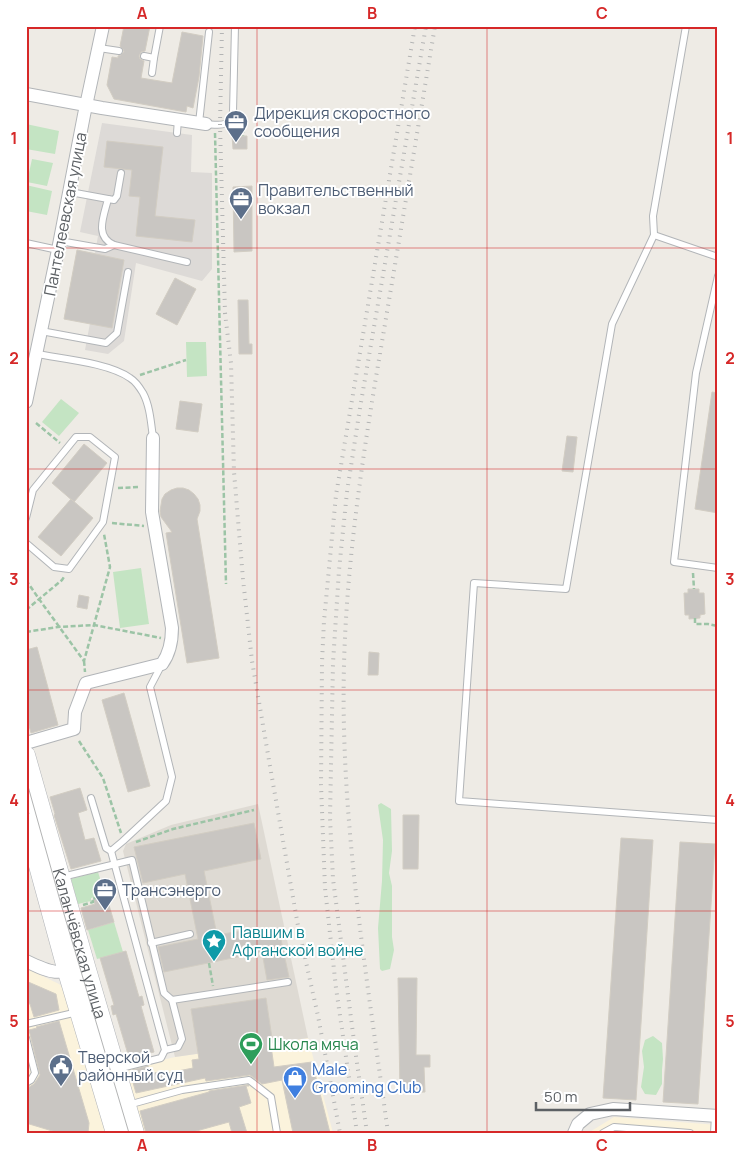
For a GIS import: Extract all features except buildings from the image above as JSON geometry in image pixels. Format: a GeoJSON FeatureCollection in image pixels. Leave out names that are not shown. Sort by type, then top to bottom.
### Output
{"type":"FeatureCollection","features":[{"type":"Feature","properties":{"kind":"main road","name":"Каланчёвская улица"},"geometry":{"type":"LineString","coordinates":[[26,755],[61,877],[77,969],[79,1012],[115,1133]]}},
{"type":"Feature","properties":{"kind":"main road","name":"Каланчёвская улица"},"geometry":{"type":"LineString","coordinates":[[26,822],[77,969],[116,1069],[135,1133]]}},
{"type":"Feature","properties":{"kind":"street","name":"Пантелеевская улица"},"geometry":{"type":"LineString","coordinates":[[26,402],[103,26]]}},
{"type":"Feature","properties":{"kind":"street"},"geometry":{"type":"LineString","coordinates":[[26,94],[207,124]]}},
{"type":"Feature","properties":{"kind":"street"},"geometry":{"type":"LineString","coordinates":[[26,743],[74,729],[75,712],[86,683],[162,664],[168,656],[172,640],[172,628],[152,512],[153,438]]}},
{"type":"Feature","properties":{"kind":"street"},"geometry":{"type":"LineString","coordinates":[[26,961],[52,972],[77,969]]}},
{"type":"Feature","properties":{"kind":"street"},"geometry":{"type":"LineString","coordinates":[[574,1133],[578,1124],[590,1114],[613,1109],[717,1116]]}},
{"type":"Feature","properties":{"kind":"lane"},"geometry":{"type":"LineString","coordinates":[[152,73],[160,26]]}},
{"type":"Feature","properties":{"kind":"lane"},"geometry":{"type":"LineString","coordinates":[[209,32],[207,124],[224,125],[232,118],[233,112],[235,26]]}},
{"type":"Feature","properties":{"kind":"lane"},"geometry":{"type":"LineString","coordinates":[[686,26],[653,216],[654,235],[612,324],[566,590],[474,583],[459,801],[718,820]]}},
{"type":"Feature","properties":{"kind":"lane"},"geometry":{"type":"LineString","coordinates":[[98,48],[119,52]]}},
{"type":"Feature","properties":{"kind":"lane"},"geometry":{"type":"LineString","coordinates":[[144,56],[154,58]]}},
{"type":"Feature","properties":{"kind":"lane"},"geometry":{"type":"LineString","coordinates":[[177,133],[178,120]]}},
{"type":"Feature","properties":{"kind":"lane"},"geometry":{"type":"LineString","coordinates":[[70,192],[114,200],[121,173]]}},
{"type":"Feature","properties":{"kind":"lane"},"geometry":{"type":"LineString","coordinates":[[108,199],[101,228],[105,239],[114,245],[187,262]]}},
{"type":"Feature","properties":{"kind":"lane"},"geometry":{"type":"LineString","coordinates":[[654,235],[718,257]]}},
{"type":"Feature","properties":{"kind":"lane"},"geometry":{"type":"LineString","coordinates":[[26,243],[105,249],[114,245]]}},
{"type":"Feature","properties":{"kind":"lane"},"geometry":{"type":"LineString","coordinates":[[41,331],[106,343],[117,334],[128,272]]}},
{"type":"Feature","properties":{"kind":"lane"},"geometry":{"type":"LineString","coordinates":[[718,276],[696,373],[674,562],[718,568]]}},
{"type":"Feature","properties":{"kind":"lane"},"geometry":{"type":"LineString","coordinates":[[37,354],[97,365],[115,370],[131,378],[143,393],[150,413],[153,438]]}},
{"type":"Feature","properties":{"kind":"lane"},"geometry":{"type":"LineString","coordinates":[[26,518],[29,489],[76,437],[90,437],[115,457],[103,522],[69,569],[54,567],[26,543]]}},
{"type":"Feature","properties":{"kind":"lane"},"geometry":{"type":"LineString","coordinates":[[111,851],[166,801],[172,777],[150,687],[162,664]]}},
{"type":"Feature","properties":{"kind":"lane"},"geometry":{"type":"LineString","coordinates":[[26,791],[126,1133]]}},
{"type":"Feature","properties":{"kind":"lane"},"geometry":{"type":"LineString","coordinates":[[92,798],[106,848],[111,851],[165,1050],[161,1058],[116,1069]]}},
{"type":"Feature","properties":{"kind":"lane"},"geometry":{"type":"LineString","coordinates":[[61,877],[132,860],[164,993],[172,1000],[182,1039],[178,1047],[165,1050]]}},
{"type":"Feature","properties":{"kind":"lane"},"geometry":{"type":"LineString","coordinates":[[151,943],[190,934]]}},
{"type":"Feature","properties":{"kind":"lane"},"geometry":{"type":"LineString","coordinates":[[172,1000],[288,982]]}},
{"type":"Feature","properties":{"kind":"lane"},"geometry":{"type":"LineString","coordinates":[[26,1024],[79,1012]]}},
{"type":"Feature","properties":{"kind":"lane"},"geometry":{"type":"LineString","coordinates":[[26,1038],[35,1073],[31,1080],[26,1083]]}},
{"type":"Feature","properties":{"kind":"lane"},"geometry":{"type":"LineString","coordinates":[[127,1106],[182,1090],[249,1080],[272,1097],[277,1133]]}},
{"type":"Feature","properties":{"kind":"lane"},"geometry":{"type":"LineString","coordinates":[[714,1133],[717,1116]]}},
{"type":"Feature","properties":{"kind":"lane"},"geometry":{"type":"LineString","coordinates":[[603,1133],[614,1127],[690,1133]]}},
{"type":"Feature","properties":{"kind":"path"},"geometry":{"type":"LineString","coordinates":[[207,124],[226,584]]}},
{"type":"Feature","properties":{"kind":"path"},"geometry":{"type":"LineString","coordinates":[[134,376],[186,360]]}},
{"type":"Feature","properties":{"kind":"path"},"geometry":{"type":"LineString","coordinates":[[36,423],[67,449]]}},
{"type":"Feature","properties":{"kind":"path"},"geometry":{"type":"LineString","coordinates":[[109,489],[153,486]]}},
{"type":"Feature","properties":{"kind":"path"},"geometry":{"type":"LineString","coordinates":[[26,580],[84,661],[110,567],[103,522],[155,526]]}},
{"type":"Feature","properties":{"kind":"path"},"geometry":{"type":"LineString","coordinates":[[693,565],[694,589]]}},
{"type":"Feature","properties":{"kind":"path"},"geometry":{"type":"LineString","coordinates":[[26,610],[62,580],[69,569]]}},
{"type":"Feature","properties":{"kind":"path"},"geometry":{"type":"LineString","coordinates":[[695,618],[695,624],[718,626]]}},
{"type":"Feature","properties":{"kind":"path"},"geometry":{"type":"LineString","coordinates":[[26,632],[58,627],[94,625],[172,640]]}},
{"type":"Feature","properties":{"kind":"path"},"geometry":{"type":"LineString","coordinates":[[78,740],[103,778],[123,841]]}},
{"type":"Feature","properties":{"kind":"path"},"geometry":{"type":"LineString","coordinates":[[132,860],[129,849],[134,843],[173,829],[254,810]]}},
{"type":"Feature","properties":{"kind":"path"},"geometry":{"type":"LineString","coordinates":[[77,907],[93,902],[92,899],[121,890]]}},
{"type":"Feature","properties":{"kind":"path"},"geometry":{"type":"LineString","coordinates":[[209,963],[214,993]]}},
{"type":"Feature","properties":{"kind":"shaded area"},"geometry":{"type":"Polygon","coordinates":[[[102,123],[192,135],[191,172],[212,173],[212,269],[202,281],[136,263],[124,341],[108,354],[85,350],[90,323],[64,319],[77,250],[95,253],[98,236],[80,232],[102,123]]]}},
{"type":"Feature","properties":{"kind":"shaded area"},"geometry":{"type":"Polygon","coordinates":[[[258,804],[308,1038],[175,1057],[123,851],[126,844],[171,825],[258,804]]]}},
{"type":"Feature","properties":{"kind":"shaded area"},"geometry":{"type":"Polygon","coordinates":[[[26,968],[59,984],[66,991],[109,1131],[101,1133],[26,1133],[26,968]]]}},
{"type":"Feature","properties":{"kind":"shaded area"},"geometry":{"type":"Polygon","coordinates":[[[308,1038],[333,1133],[142,1133],[123,1069],[175,1057],[308,1038]]]}},
{"type":"Feature","properties":{"kind":"shaded area"},"geometry":{"type":"Polygon","coordinates":[[[614,1117],[718,1125],[718,1133],[588,1133],[614,1117]]]}},
{"type":"Feature","properties":{"kind":"green space"},"geometry":{"type":"Polygon","coordinates":[[[26,124],[59,131],[55,154],[26,149],[26,124]]]}},
{"type":"Feature","properties":{"kind":"green space"},"geometry":{"type":"Polygon","coordinates":[[[32,159],[53,163],[47,186],[27,182],[32,159]]]}},
{"type":"Feature","properties":{"kind":"green space"},"geometry":{"type":"Polygon","coordinates":[[[26,185],[52,191],[47,215],[26,211],[26,185]]]}},
{"type":"Feature","properties":{"kind":"green space"},"geometry":{"type":"Polygon","coordinates":[[[186,342],[206,342],[207,376],[187,377],[186,342]]]}},
{"type":"Feature","properties":{"kind":"green space"},"geometry":{"type":"Polygon","coordinates":[[[61,399],[79,413],[59,436],[42,422],[61,399]]]}},
{"type":"Feature","properties":{"kind":"green space"},"geometry":{"type":"Polygon","coordinates":[[[141,568],[149,624],[120,628],[113,572],[141,568]]]}},
{"type":"Feature","properties":{"kind":"green space"},"geometry":{"type":"Polygon","coordinates":[[[381,803],[391,809],[392,851],[389,873],[392,886],[392,937],[394,950],[390,969],[382,971],[380,969],[378,928],[383,840],[378,805],[381,803]]]}},
{"type":"Feature","properties":{"kind":"green space"},"geometry":{"type":"Polygon","coordinates":[[[98,872],[105,894],[91,898],[91,901],[78,904],[71,879],[98,872]]]}},
{"type":"Feature","properties":{"kind":"green space"},"geometry":{"type":"Polygon","coordinates":[[[114,922],[123,952],[97,959],[88,930],[114,922]]]}},
{"type":"Feature","properties":{"kind":"green space"},"geometry":{"type":"Polygon","coordinates":[[[653,1036],[662,1043],[663,1059],[662,1084],[656,1095],[645,1094],[641,1087],[644,1067],[642,1051],[645,1040],[653,1036]]]}},
{"type":"Feature","properties":{"kind":"tram line"},"geometry":{"type":"LineString","coordinates":[[26,779],[129,1133]]}},
{"type":"Feature","properties":{"kind":"railway"},"geometry":{"type":"LineString","coordinates":[[222,26],[220,125],[225,313],[231,363],[234,472],[243,579],[252,661],[271,772],[298,926],[318,1016],[340,1133]]}},
{"type":"Feature","properties":{"kind":"railway"},"geometry":{"type":"LineString","coordinates":[[357,1133],[336,988],[325,888],[321,785],[324,621],[336,495],[415,26]]}},
{"type":"Feature","properties":{"kind":"railway"},"geometry":{"type":"LineString","coordinates":[[367,1133],[333,879],[330,818],[333,663],[339,570],[347,492],[426,26]]}},
{"type":"Feature","properties":{"kind":"railway"},"geometry":{"type":"LineString","coordinates":[[388,1133],[364,958],[351,841],[346,782],[344,664],[353,538],[364,455],[435,26]]}},
{"type":"Feature","properties":{"kind":"place","name":"Дирекция скоростного сообщения"},"geometry":{"type":"Point","coordinates":[236,143]}},
{"type":"Feature","properties":{"kind":"place","name":"Правительственный вокзал"},"geometry":{"type":"Point","coordinates":[241,220]}},
{"type":"Feature","properties":{"kind":"place","name":"Трансэнерго"},"geometry":{"type":"Point","coordinates":[105,911]}},
{"type":"Feature","properties":{"kind":"place","name":"Павшим в Афганской войне"},"geometry":{"type":"Point","coordinates":[214,962]}},
{"type":"Feature","properties":{"kind":"place","name":"Школа мяча"},"geometry":{"type":"Point","coordinates":[251,1065]}},
{"type":"Feature","properties":{"kind":"place","name":"Тверской районный суд"},"geometry":{"type":"Point","coordinates":[61,1087]}},
{"type":"Feature","properties":{"kind":"place","name":"Male Grooming Club"},"geometry":{"type":"Point","coordinates":[295,1099]}}]}
